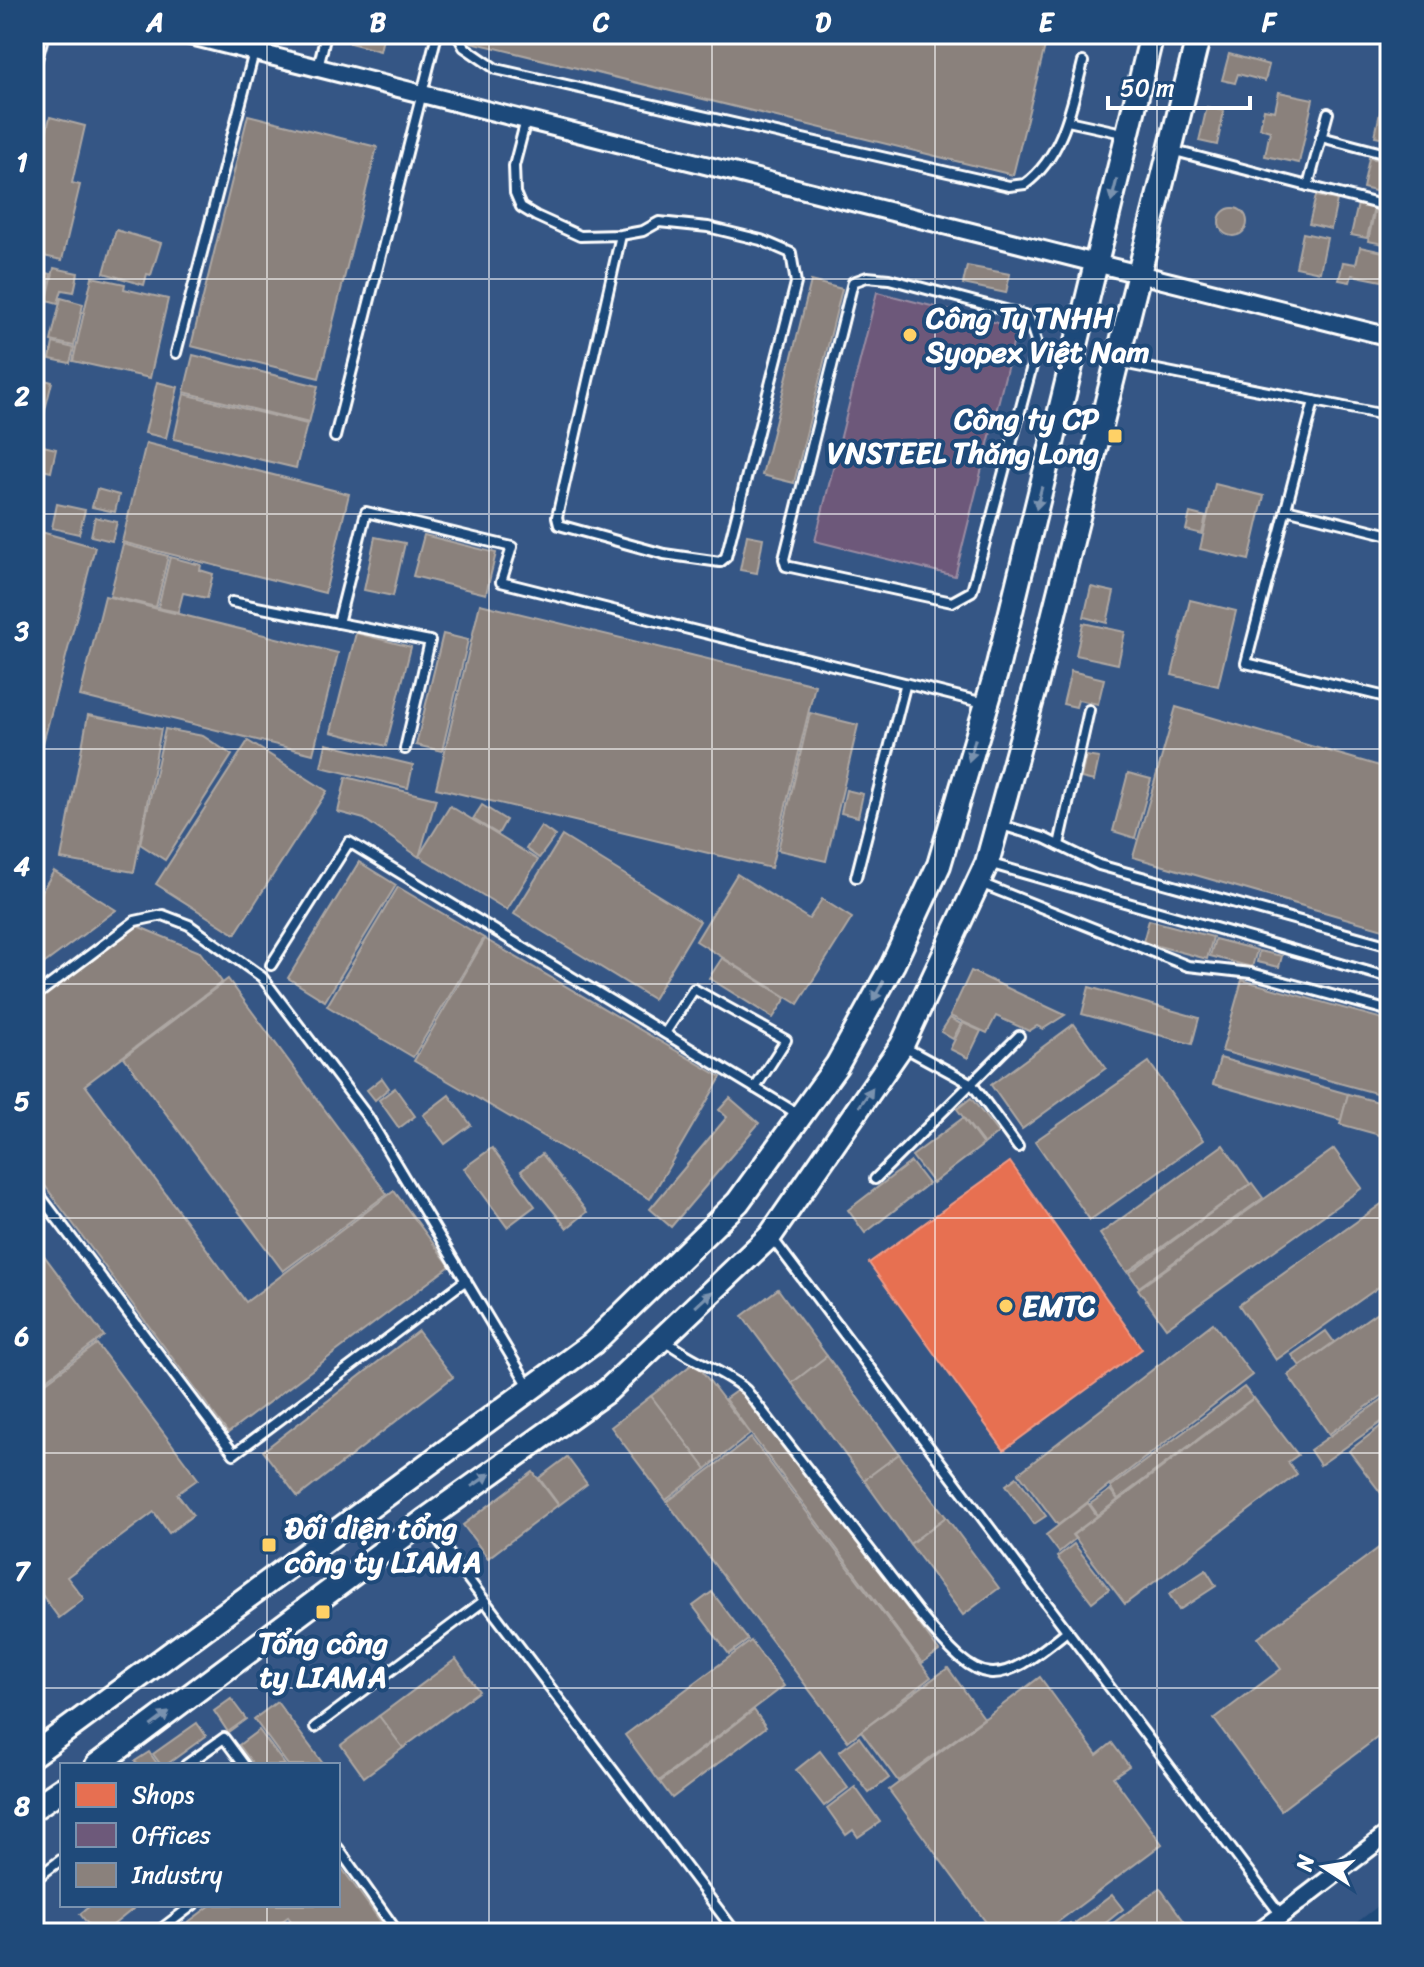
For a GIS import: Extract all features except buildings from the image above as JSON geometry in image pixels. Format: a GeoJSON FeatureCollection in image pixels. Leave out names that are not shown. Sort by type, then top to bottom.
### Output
{"type":"FeatureCollection","features":[{"type":"Feature","properties":{"kind":"street"},"geometry":{"type":"LineString","coordinates":[[183,34],[1138,271],[1390,337]]}},
{"type":"Feature","properties":{"kind":"street"},"geometry":{"type":"LineString","coordinates":[[34,1754],[593,1343],[738,1202],[837,1065],[893,964],[939,865],[986,704],[1152,34]]}},
{"type":"Feature","properties":{"kind":"street"},"geometry":{"type":"LineString","coordinates":[[107,1762],[424,1521],[608,1390],[770,1236],[902,1045],[983,873],[1199,34]]}},
{"type":"Feature","properties":{"kind":"street"},"geometry":{"type":"LineString","coordinates":[[34,1808],[60,1790]]}},
{"type":"Feature","properties":{"kind":"street"},"geometry":{"type":"LineString","coordinates":[[1258,1933],[1390,1832]]}},
{"type":"Feature","properties":{"kind":"lane"},"geometry":{"type":"LineString","coordinates":[[34,70],[44,34]]}},
{"type":"Feature","properties":{"kind":"lane"},"geometry":{"type":"LineString","coordinates":[[317,68],[326,34]]}},
{"type":"Feature","properties":{"kind":"lane"},"geometry":{"type":"LineString","coordinates":[[335,437],[437,34]]}},
{"type":"Feature","properties":{"kind":"lane"},"geometry":{"type":"LineString","coordinates":[[457,34],[464,47],[496,69],[1009,186],[1025,184],[1036,176],[1068,121],[1083,62]]}},
{"type":"Feature","properties":{"kind":"lane"},"geometry":{"type":"LineString","coordinates":[[176,353],[254,52]]}},
{"type":"Feature","properties":{"kind":"lane"},"geometry":{"type":"LineString","coordinates":[[1308,186],[1328,113]]}},
{"type":"Feature","properties":{"kind":"lane"},"geometry":{"type":"LineString","coordinates":[[526,120],[514,166],[515,193],[521,207],[580,236],[621,235],[643,231],[659,222],[737,233],[781,246],[791,253],[796,283],[726,557],[720,562],[643,549],[559,525],[557,517],[621,235]]}},
{"type":"Feature","properties":{"kind":"lane"},"geometry":{"type":"LineString","coordinates":[[1068,121],[1128,134]]}},
{"type":"Feature","properties":{"kind":"lane"},"geometry":{"type":"LineString","coordinates":[[1321,137],[1390,155]]}},
{"type":"Feature","properties":{"kind":"lane"},"geometry":{"type":"LineString","coordinates":[[1170,150],[1390,207]]}},
{"type":"Feature","properties":{"kind":"lane"},"geometry":{"type":"LineString","coordinates":[[867,277],[889,279],[1028,316],[1034,329],[1036,341],[1032,366],[972,591],[952,602],[786,566],[784,559],[853,282],[867,277]]}},
{"type":"Feature","properties":{"kind":"lane"},"geometry":{"type":"LineString","coordinates":[[1117,362],[1390,416]]}},
{"type":"Feature","properties":{"kind":"lane"},"geometry":{"type":"LineString","coordinates":[[1314,401],[1246,663],[1390,698]]}},
{"type":"Feature","properties":{"kind":"lane"},"geometry":{"type":"LineString","coordinates":[[1286,509],[1390,535]]}},
{"type":"Feature","properties":{"kind":"lane"},"geometry":{"type":"LineString","coordinates":[[338,623],[366,512],[512,547],[501,582],[986,704]]}},
{"type":"Feature","properties":{"kind":"lane"},"geometry":{"type":"LineString","coordinates":[[232,602],[430,641],[405,749]]}},
{"type":"Feature","properties":{"kind":"lane"},"geometry":{"type":"LineString","coordinates":[[856,877],[905,686]]}},
{"type":"Feature","properties":{"kind":"lane"},"geometry":{"type":"LineString","coordinates":[[1059,845],[1089,710]]}},
{"type":"Feature","properties":{"kind":"lane"},"geometry":{"type":"LineString","coordinates":[[997,824],[1059,845],[1099,865],[1390,946]]}},
{"type":"Feature","properties":{"kind":"lane"},"geometry":{"type":"LineString","coordinates":[[271,965],[349,842],[798,1115]]}},
{"type":"Feature","properties":{"kind":"lane"},"geometry":{"type":"LineString","coordinates":[[983,873],[1390,978]]}},
{"type":"Feature","properties":{"kind":"lane"},"geometry":{"type":"LineString","coordinates":[[983,873],[1188,966],[1251,973],[1390,1011]]}},
{"type":"Feature","properties":{"kind":"lane"},"geometry":{"type":"LineString","coordinates":[[34,997],[135,921],[163,915],[189,925],[262,977],[368,1117],[531,1388]]}},
{"type":"Feature","properties":{"kind":"lane"},"geometry":{"type":"LineString","coordinates":[[665,1033],[694,989],[786,1040],[755,1088]]}},
{"type":"Feature","properties":{"kind":"lane"},"geometry":{"type":"LineString","coordinates":[[875,1179],[1019,1036]]}},
{"type":"Feature","properties":{"kind":"lane"},"geometry":{"type":"LineString","coordinates":[[902,1045],[972,1084],[1018,1147]]}},
{"type":"Feature","properties":{"kind":"lane"},"geometry":{"type":"LineString","coordinates":[[34,1188],[234,1454],[466,1280]]}},
{"type":"Feature","properties":{"kind":"lane"},"geometry":{"type":"LineString","coordinates":[[770,1236],[1281,1915]]}},
{"type":"Feature","properties":{"kind":"lane"},"geometry":{"type":"LineString","coordinates":[[663,1338],[683,1356],[718,1369],[746,1390],[922,1617],[952,1654],[970,1669],[985,1674],[1026,1665],[1067,1631]]}},
{"type":"Feature","properties":{"kind":"lane"},"geometry":{"type":"LineString","coordinates":[[424,1521],[736,1933]]}},
{"type":"Feature","properties":{"kind":"lane"},"geometry":{"type":"LineString","coordinates":[[315,1727],[484,1601]]}},
{"type":"Feature","properties":{"kind":"lane"},"geometry":{"type":"LineString","coordinates":[[189,1763],[224,1738],[243,1763]]}},
{"type":"Feature","properties":{"kind":"lane"},"geometry":{"type":"LineString","coordinates":[[340,1851],[398,1933]]}},
{"type":"Feature","properties":{"kind":"lane"},"geometry":{"type":"LineString","coordinates":[[34,1880],[60,1860]]}},
{"type":"Feature","properties":{"kind":"lane"},"geometry":{"type":"LineString","coordinates":[[160,1932],[191,1907]]}},
{"type":"Feature","properties":{"kind":"shaded area"},"geometry":{"type":"Polygon","coordinates":[[[34,34],[1390,34],[1390,1897],[1343,1933],[34,1933],[34,34]]]}},
{"type":"Feature","properties":{"kind":"place","name":"Công Ty TNHH Syopex Việt Nam"},"geometry":{"type":"Point","coordinates":[910,335]}},
{"type":"Feature","properties":{"kind":"place","name":"Công ty CP VNSTEEL Thăng Long"},"geometry":{"type":"Point","coordinates":[1115,436]}},
{"type":"Feature","properties":{"kind":"place","name":"EMTC"},"geometry":{"type":"Point","coordinates":[1006,1306]}},
{"type":"Feature","properties":{"kind":"place","name":"Đối diện tổng công ty LIAMA"},"geometry":{"type":"Point","coordinates":[269,1545]}},
{"type":"Feature","properties":{"kind":"place","name":"Tổng công ty LIAMA"},"geometry":{"type":"Point","coordinates":[323,1612]}}]}
